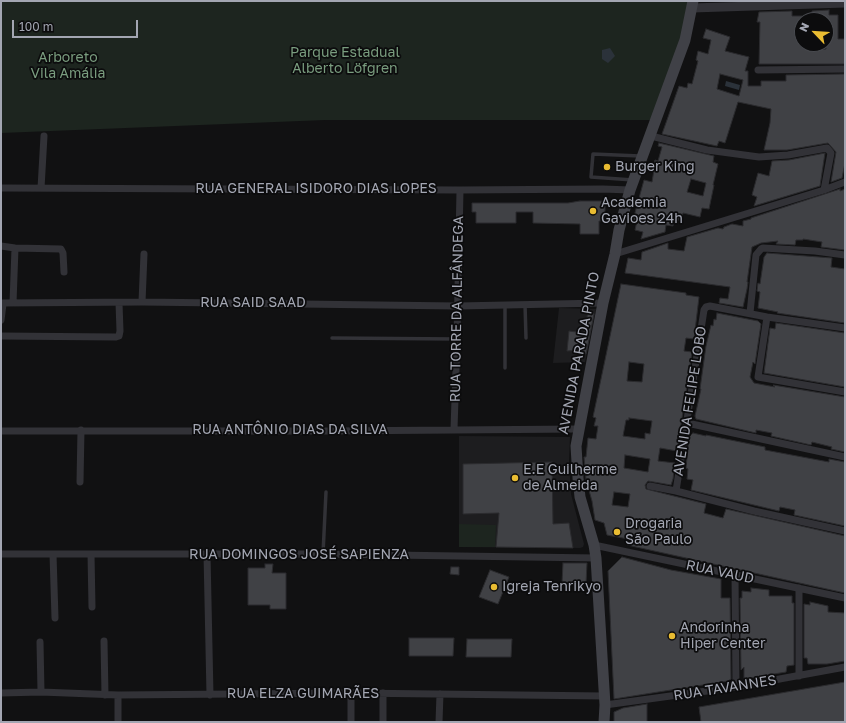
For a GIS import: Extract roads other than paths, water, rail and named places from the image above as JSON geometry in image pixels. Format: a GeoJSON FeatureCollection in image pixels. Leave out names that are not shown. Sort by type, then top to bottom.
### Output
{"type":"FeatureCollection","features":[{"type":"Feature","properties":{"kind":"main road","name":"AVENIDA PARADA PINTO"},"geometry":{"type":"LineString","coordinates":[[604,722],[596,558],[594,545],[580,497],[576,446],[602,303],[615,254],[619,230],[632,185],[685,40],[693,4]]}},
{"type":"Feature","properties":{"kind":"street"},"geometry":{"type":"LineString","coordinates":[[693,4],[842,3]]}},
{"type":"Feature","properties":{"kind":"street"},"geometry":{"type":"LineString","coordinates":[[758,70],[845,69]]}},
{"type":"Feature","properties":{"kind":"street"},"geometry":{"type":"LineString","coordinates":[[41,188],[44,136]]}},
{"type":"Feature","properties":{"kind":"street"},"geometry":{"type":"LineString","coordinates":[[651,136],[707,150],[759,157],[788,155],[827,148],[831,153],[824,190]]}},
{"type":"Feature","properties":{"kind":"street"},"geometry":{"type":"LineString","coordinates":[[615,254],[824,190],[845,182]]}},
{"type":"Feature","properties":{"kind":"street","name":"RUA GENERAL ISIDORO DIAS LOPES"},"geometry":{"type":"LineString","coordinates":[[1,188],[460,190],[603,189],[632,185]]}},
{"type":"Feature","properties":{"kind":"street","name":"RUA TORRE DA ALFÂNDEGA"},"geometry":{"type":"LineString","coordinates":[[454,429],[460,190]]}},
{"type":"Feature","properties":{"kind":"street"},"geometry":{"type":"LineString","coordinates":[[1,246],[15,248],[61,249],[63,253],[64,272]]}},
{"type":"Feature","properties":{"kind":"street"},"geometry":{"type":"LineString","coordinates":[[12,303],[15,248]]}},
{"type":"Feature","properties":{"kind":"street"},"geometry":{"type":"LineString","coordinates":[[845,255],[815,251],[761,249],[756,255],[750,313],[767,317],[845,328]]}},
{"type":"Feature","properties":{"kind":"street"},"geometry":{"type":"LineString","coordinates":[[142,302],[144,254]]}},
{"type":"Feature","properties":{"kind":"street","name":"RUA SAID SAAD"},"geometry":{"type":"LineString","coordinates":[[2,304],[142,302],[458,306],[602,303]]}},
{"type":"Feature","properties":{"kind":"street"},"geometry":{"type":"LineString","coordinates":[[1,336],[116,337],[120,334],[119,303]]}},
{"type":"Feature","properties":{"kind":"street"},"geometry":{"type":"LineString","coordinates":[[1,320],[2,304]]}},
{"type":"Feature","properties":{"kind":"street","name":"AVENIDA FELIPE LOBO"},"geometry":{"type":"LineString","coordinates":[[676,491],[704,310],[706,307],[710,306],[750,313]]}},
{"type":"Feature","properties":{"kind":"street"},"geometry":{"type":"LineString","coordinates":[[767,317],[758,377],[845,392]]}},
{"type":"Feature","properties":{"kind":"street"},"geometry":{"type":"LineString","coordinates":[[687,423],[845,457]]}},
{"type":"Feature","properties":{"kind":"street","name":"RUA ANTÔNIO DIAS DA SILVA"},"geometry":{"type":"LineString","coordinates":[[1,431],[579,429]]}},
{"type":"Feature","properties":{"kind":"street"},"geometry":{"type":"LineString","coordinates":[[80,482],[81,430]]}},
{"type":"Feature","properties":{"kind":"street"},"geometry":{"type":"LineString","coordinates":[[650,486],[676,491],[754,511],[845,530]]}},
{"type":"Feature","properties":{"kind":"street","name":"RUA VAUD"},"geometry":{"type":"LineString","coordinates":[[594,545],[845,598]]}},
{"type":"Feature","properties":{"kind":"street","name":"RUA DOMINGOS JOSÉ SAPIENZA"},"geometry":{"type":"LineString","coordinates":[[1,554],[323,554],[596,558]]}},
{"type":"Feature","properties":{"kind":"street"},"geometry":{"type":"LineString","coordinates":[[53,554],[55,618]]}},
{"type":"Feature","properties":{"kind":"street"},"geometry":{"type":"LineString","coordinates":[[91,554],[92,607]]}},
{"type":"Feature","properties":{"kind":"street"},"geometry":{"type":"LineString","coordinates":[[207,554],[210,695]]}},
{"type":"Feature","properties":{"kind":"street"},"geometry":{"type":"LineString","coordinates":[[735,574],[736,687]]}},
{"type":"Feature","properties":{"kind":"street"},"geometry":{"type":"LineString","coordinates":[[799,588],[799,676]]}},
{"type":"Feature","properties":{"kind":"street"},"geometry":{"type":"LineString","coordinates":[[104,641],[106,695]]}},
{"type":"Feature","properties":{"kind":"street"},"geometry":{"type":"LineString","coordinates":[[40,642],[41,692]]}},
{"type":"Feature","properties":{"kind":"street","name":"RUA TAVANNES"},"geometry":{"type":"LineString","coordinates":[[604,701],[736,687],[845,667]]}},
{"type":"Feature","properties":{"kind":"street","name":"RUA ELZA GUIMARÃES"},"geometry":{"type":"LineString","coordinates":[[1,693],[41,692],[106,695],[210,695],[383,693],[604,701]]}},
{"type":"Feature","properties":{"kind":"street"},"geometry":{"type":"LineString","coordinates":[[350,693],[351,722]]}},
{"type":"Feature","properties":{"kind":"street"},"geometry":{"type":"LineString","coordinates":[[383,693],[383,722]]}},
{"type":"Feature","properties":{"kind":"street"},"geometry":{"type":"LineString","coordinates":[[440,694],[440,722]]}},
{"type":"Feature","properties":{"kind":"street"},"geometry":{"type":"LineString","coordinates":[[118,695],[118,722]]}},
{"type":"Feature","properties":{"kind":"lane"},"geometry":{"type":"LineString","coordinates":[[632,185],[591,177],[593,154],[643,156]]}},
{"type":"Feature","properties":{"kind":"lane"},"geometry":{"type":"LineString","coordinates":[[525,304],[526,338]]}},
{"type":"Feature","properties":{"kind":"lane"},"geometry":{"type":"LineString","coordinates":[[505,305],[505,368]]}},
{"type":"Feature","properties":{"kind":"lane"},"geometry":{"type":"LineString","coordinates":[[332,338],[457,339]]}},
{"type":"Feature","properties":{"kind":"lane"},"geometry":{"type":"LineString","coordinates":[[323,554],[326,492]]}},
{"type":"Feature","properties":{"kind":"place","name":"Burger King"},"geometry":{"type":"Point","coordinates":[607,167]}},
{"type":"Feature","properties":{"kind":"place","name":"Academia Gavioes 24h"},"geometry":{"type":"Point","coordinates":[593,211]}},
{"type":"Feature","properties":{"kind":"place","name":"E.E Guilherme de Almeida"},"geometry":{"type":"Point","coordinates":[515,478]}},
{"type":"Feature","properties":{"kind":"place","name":"Drogaria São Paulo"},"geometry":{"type":"Point","coordinates":[617,532]}},
{"type":"Feature","properties":{"kind":"place","name":"Igreja Tenrikyo"},"geometry":{"type":"Point","coordinates":[494,587]}},
{"type":"Feature","properties":{"kind":"place","name":"Andorinha Hiper Center"},"geometry":{"type":"Point","coordinates":[672,636]}},
{"type":"Feature","properties":{"kind":"park label","name":"Parque Estadual Alberto Löfgren"},"geometry":{"type":"Point","coordinates":[345,62]}},
{"type":"Feature","properties":{"kind":"park label","name":"Arboreto Vila Amália"},"geometry":{"type":"Point","coordinates":[68,66]}}]}
